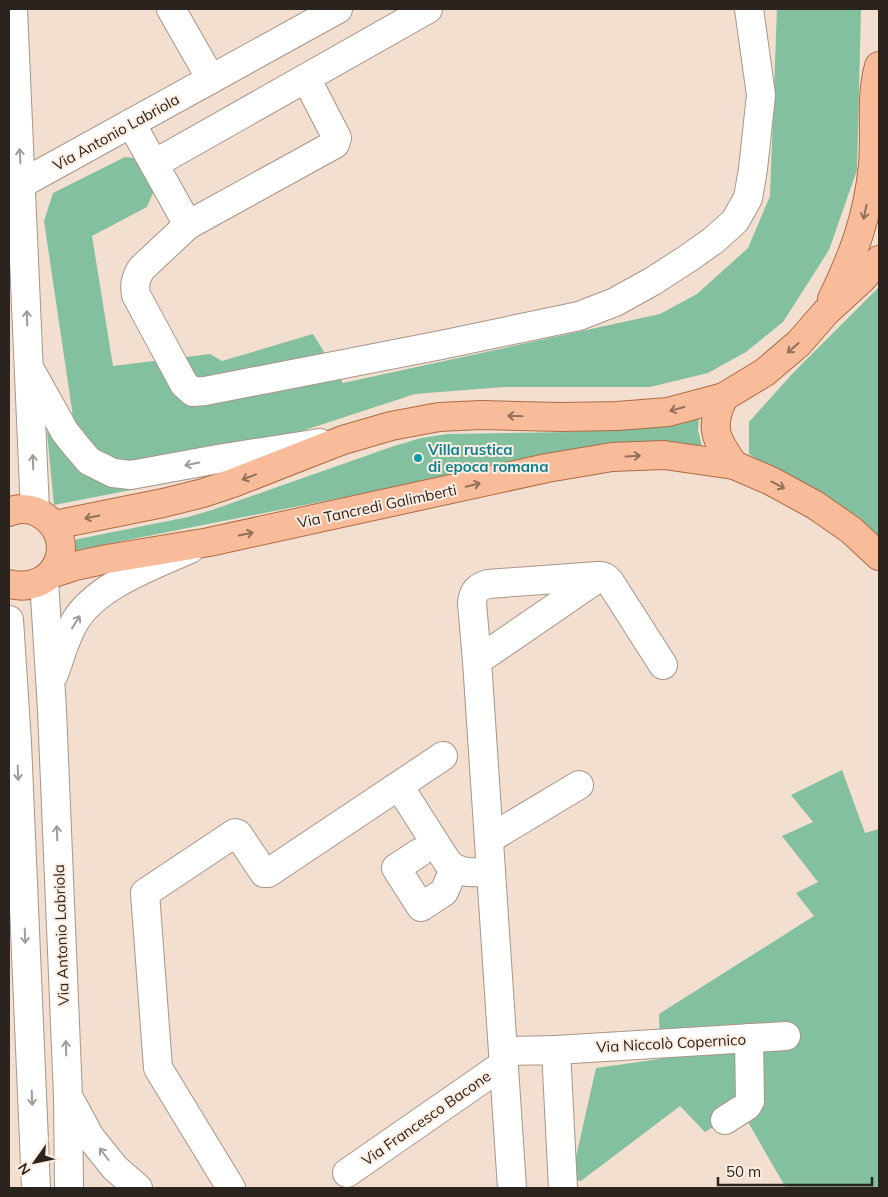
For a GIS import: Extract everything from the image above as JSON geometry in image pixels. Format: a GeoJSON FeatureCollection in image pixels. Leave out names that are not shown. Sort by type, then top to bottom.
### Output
{"type":"FeatureCollection","features":[{"type":"Feature","properties":{"kind":"main road"},"geometry":{"type":"LineString","coordinates":[[826,312],[850,260],[862,228],[876,162],[875,81],[879,66]]}},
{"type":"Feature","properties":{"kind":"main road"},"geometry":{"type":"LineString","coordinates":[[32,516],[163,503],[233,484],[343,440],[391,426],[440,417],[481,415],[617,416],[668,412],[724,397],[765,372],[799,343],[826,312],[861,280],[879,260]]}},
{"type":"Feature","properties":{"kind":"main road"},"geometry":{"type":"LineString","coordinates":[[724,397],[716,413],[715,429],[721,448],[734,465]]}},
{"type":"Feature","properties":{"kind":"main road","name":"Via Tancredi Galimberti"},"geometry":{"type":"LineString","coordinates":[[9,584],[19,587],[32,586],[75,566],[198,544],[546,468],[612,457],[664,455],[734,465],[771,481],[815,505],[851,530],[879,556]]}},
{"type":"Feature","properties":{"kind":"main road"},"geometry":{"type":"LineString","coordinates":[[32,516],[58,534],[61,547],[59,562],[48,577]]}},
{"type":"Feature","properties":{"kind":"street"},"geometry":{"type":"LineString","coordinates":[[13,9],[29,367],[32,516]]}},
{"type":"Feature","properties":{"kind":"street"},"geometry":{"type":"LineString","coordinates":[[171,9],[210,79]]}},
{"type":"Feature","properties":{"kind":"street","name":"Via Antonio Labriola"},"geometry":{"type":"LineString","coordinates":[[21,184],[338,9]]}},
{"type":"Feature","properties":{"kind":"street"},"geometry":{"type":"LineString","coordinates":[[154,164],[428,9]]}},
{"type":"Feature","properties":{"kind":"street"},"geometry":{"type":"LineString","coordinates":[[306,78],[337,138],[334,144],[188,225],[141,269],[134,286],[136,295],[184,384],[193,392],[450,343],[579,316],[615,302],[653,281],[714,240],[734,221],[748,198],[753,169],[760,95],[749,9]]}},
{"type":"Feature","properties":{"kind":"street"},"geometry":{"type":"LineString","coordinates":[[131,123],[188,225]]}},
{"type":"Feature","properties":{"kind":"street"},"geometry":{"type":"LineString","coordinates":[[29,367],[65,432],[89,461],[113,472],[131,475],[218,459],[343,440]]}},
{"type":"Feature","properties":{"kind":"street","name":"Via Antonio Labriola"},"geometry":{"type":"LineString","coordinates":[[51,683],[74,623],[90,603],[107,590],[138,573],[198,544]]}},
{"type":"Feature","properties":{"kind":"street"},"geometry":{"type":"LineString","coordinates":[[477,661],[601,576]]}},
{"type":"Feature","properties":{"kind":"street"},"geometry":{"type":"LineString","coordinates":[[512,1188],[482,724],[472,603],[473,595],[476,590],[488,584],[601,576],[610,582],[662,665]]}},
{"type":"Feature","properties":{"kind":"street","name":"Via Antonio Labriola"},"geometry":{"type":"LineString","coordinates":[[48,577],[68,1096],[69,1188]]}},
{"type":"Feature","properties":{"kind":"street"},"geometry":{"type":"LineString","coordinates":[[9,620],[36,1188]]}},
{"type":"Feature","properties":{"kind":"street"},"geometry":{"type":"LineString","coordinates":[[231,1188],[158,1068],[146,893],[235,833],[238,834],[264,873],[268,874],[443,756]]}},
{"type":"Feature","properties":{"kind":"street"},"geometry":{"type":"LineString","coordinates":[[489,840],[579,786]]}},
{"type":"Feature","properties":{"kind":"street"},"geometry":{"type":"LineString","coordinates":[[391,791],[427,848],[454,869],[461,872],[491,872]]}},
{"type":"Feature","properties":{"kind":"street"},"geometry":{"type":"LineString","coordinates":[[427,848],[396,868],[421,907],[444,892],[454,869]]}},
{"type":"Feature","properties":{"kind":"street","name":"Via Niccolò Copernico"},"geometry":{"type":"LineString","coordinates":[[504,1058],[556,1050],[786,1036]]}},
{"type":"Feature","properties":{"kind":"street"},"geometry":{"type":"LineString","coordinates":[[725,1120],[747,1106],[750,1101],[749,1038]]}},
{"type":"Feature","properties":{"kind":"street"},"geometry":{"type":"LineString","coordinates":[[556,1050],[563,1188]]}},
{"type":"Feature","properties":{"kind":"street","name":"Via Francesco Bacone"},"geometry":{"type":"LineString","coordinates":[[347,1173],[504,1058]]}},
{"type":"Feature","properties":{"kind":"street"},"geometry":{"type":"LineString","coordinates":[[68,1096],[90,1136],[114,1168],[138,1188]]}},
{"type":"Feature","properties":{"kind":"green space"},"geometry":{"type":"Polygon","coordinates":[[[777,9],[861,9],[857,170],[829,250],[783,322],[746,352],[708,373],[650,387],[503,387],[415,394],[305,430],[239,469],[54,505],[47,432],[75,430],[44,221],[53,193],[125,157],[141,159],[153,193],[147,207],[92,236],[113,366],[210,354],[222,361],[313,334],[343,383],[660,314],[697,294],[748,248],[770,196],[777,9]]]}},
{"type":"Feature","properties":{"kind":"green space"},"geometry":{"type":"Polygon","coordinates":[[[879,287],[879,540],[749,454],[749,422],[793,373],[879,287]]]}},
{"type":"Feature","properties":{"kind":"green space"},"geometry":{"type":"Polygon","coordinates":[[[699,418],[698,430],[702,446],[662,441],[629,442],[77,550],[72,547],[72,542],[78,539],[188,517],[212,510],[421,438],[448,434],[571,432],[651,427],[699,418]]]}},
{"type":"Feature","properties":{"kind":"green space"},"geometry":{"type":"Polygon","coordinates":[[[842,770],[865,833],[879,829],[879,1188],[786,1188],[741,1110],[705,1132],[680,1106],[581,1181],[571,1179],[596,1068],[660,1059],[659,1014],[814,916],[796,893],[818,882],[782,836],[813,822],[791,795],[842,770]]]}},
{"type":"Feature","properties":{"kind":"place","name":"Villa rustica di epoca romana"},"geometry":{"type":"Point","coordinates":[418,458]}}]}
